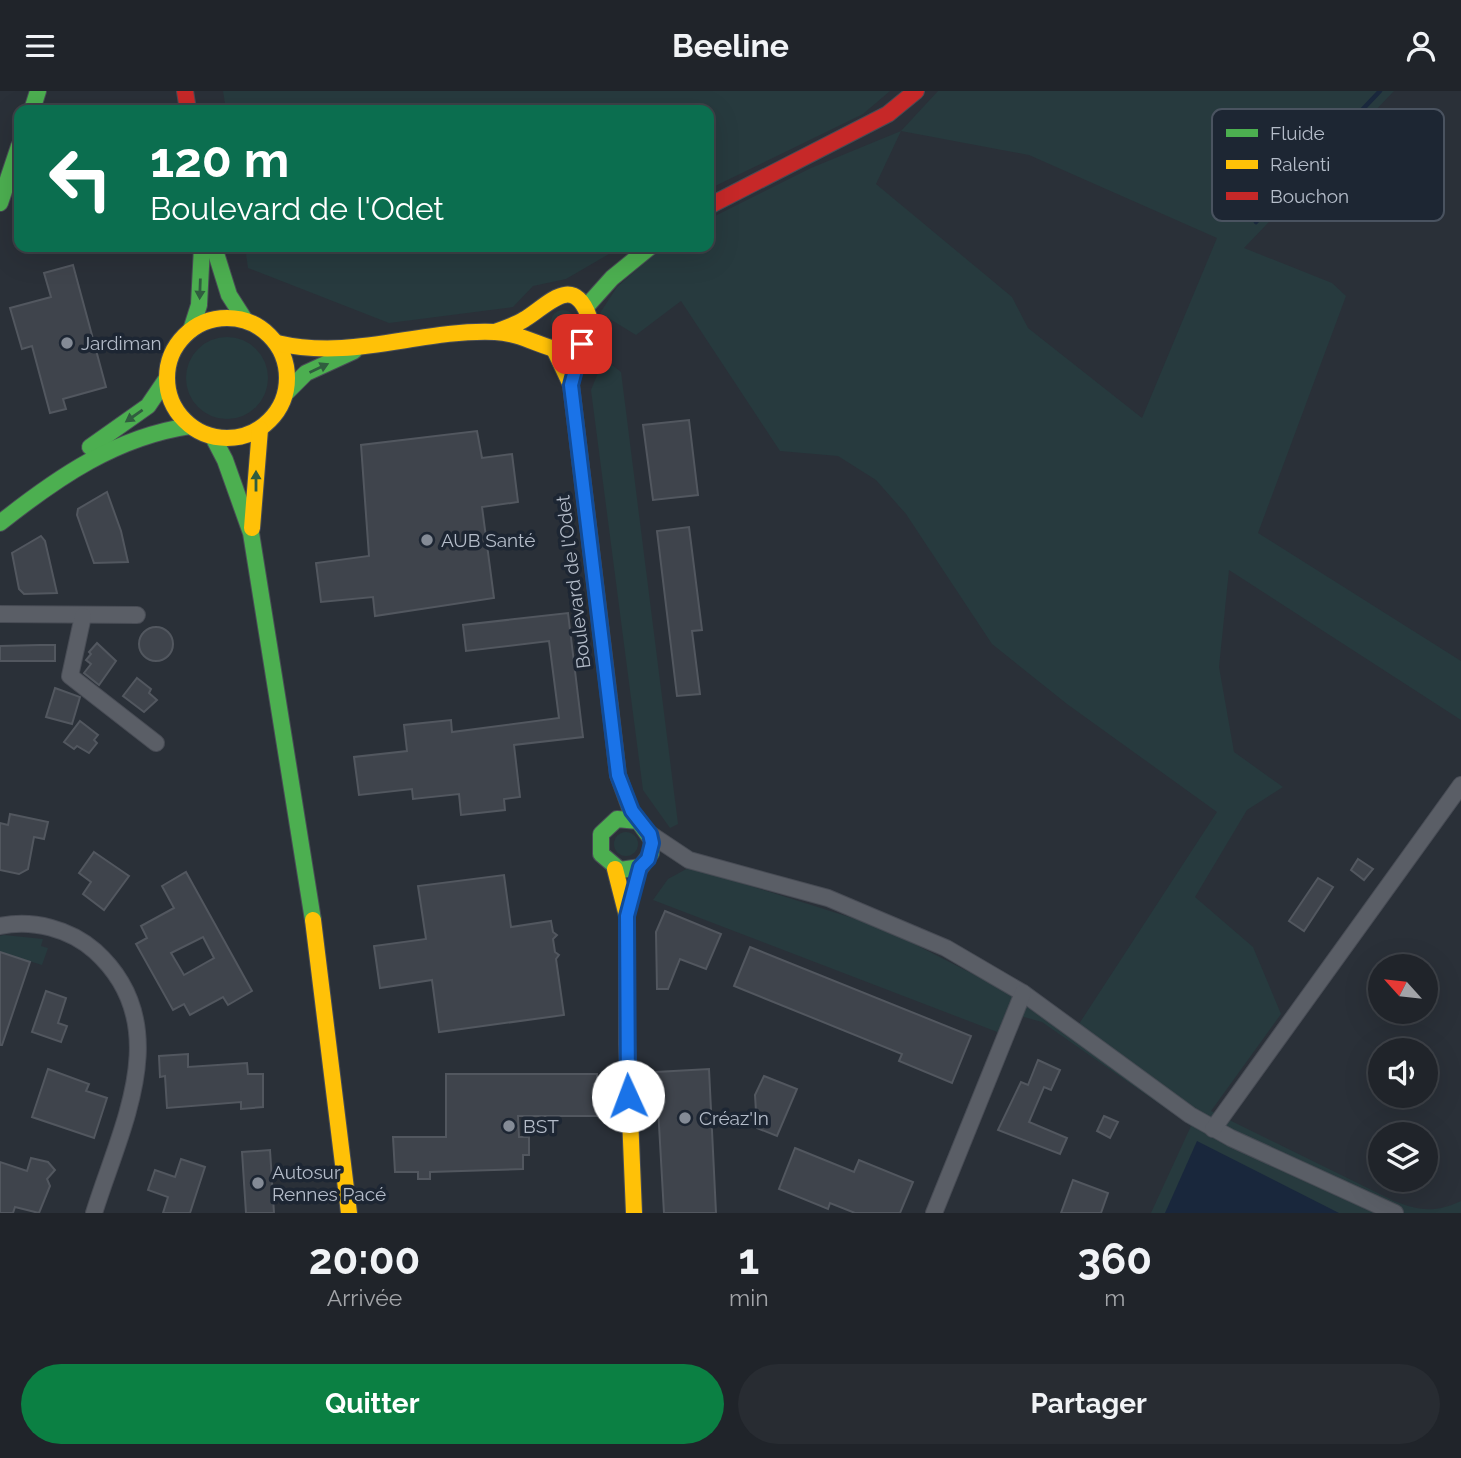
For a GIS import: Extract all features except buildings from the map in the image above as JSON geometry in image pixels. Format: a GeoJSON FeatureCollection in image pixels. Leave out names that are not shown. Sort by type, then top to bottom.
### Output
{"type":"FeatureCollection","features":[{"type":"Feature","properties":{"kind":"street"},"geometry":{"type":"LineString","coordinates":[[714,203],[878,119],[916,91]]}},
{"type":"Feature","properties":{"kind":"street"},"geometry":{"type":"LineString","coordinates":[[0,203],[14,161]]}},
{"type":"Feature","properties":{"kind":"street"},"geometry":{"type":"LineString","coordinates":[[0,507],[148,407],[167,378],[173,351],[191,330],[199,305],[202,252]]}},
{"type":"Feature","properties":{"kind":"street"},"geometry":{"type":"LineString","coordinates":[[215,252],[234,309],[245,320],[263,329],[277,343],[287,367],[286,393]]}},
{"type":"Feature","properties":{"kind":"street"},"geometry":{"type":"LineString","coordinates":[[586,307],[612,278],[644,252]]}},
{"type":"Feature","properties":{"kind":"street"},"geometry":{"type":"LineString","coordinates":[[277,343],[306,349],[357,349],[436,336],[495,332],[569,351],[582,344],[591,326],[586,307],[575,297],[561,294],[547,299],[526,319],[495,332]]}},
{"type":"Feature","properties":{"kind":"street"},"geometry":{"type":"LineString","coordinates":[[537,310],[534,327],[548,346]]}},
{"type":"Feature","properties":{"kind":"street"},"geometry":{"type":"LineString","coordinates":[[191,330],[217,318],[245,320]]}},
{"type":"Feature","properties":{"kind":"street","name":"Boulevard de l'Odet"},"geometry":{"type":"LineString","coordinates":[[582,344],[571,385],[618,775],[610,823],[601,834],[599,848],[604,861],[615,870],[627,916],[627,1044],[634,1213]]}},
{"type":"Feature","properties":{"kind":"street","name":"Boulevard de l'Odet"},"geometry":{"type":"LineString","coordinates":[[548,346],[571,385]]}},
{"type":"Feature","properties":{"kind":"street"},"geometry":{"type":"LineString","coordinates":[[167,378],[173,405],[190,426],[213,437],[242,437],[260,429],[274,417],[286,393],[306,373],[357,349]]}},
{"type":"Feature","properties":{"kind":"street"},"geometry":{"type":"LineString","coordinates":[[0,523],[68,475],[114,448],[163,428],[190,426]]}},
{"type":"Feature","properties":{"kind":"street"},"geometry":{"type":"LineString","coordinates":[[260,429],[251,533],[314,928],[349,1213]]}},
{"type":"Feature","properties":{"kind":"street"},"geometry":{"type":"LineString","coordinates":[[213,437],[229,466],[240,508],[251,533]]}},
{"type":"Feature","properties":{"kind":"street"},"geometry":{"type":"LineString","coordinates":[[0,614],[137,615]]}},
{"type":"Feature","properties":{"kind":"street"},"geometry":{"type":"LineString","coordinates":[[83,615],[70,676],[156,743]]}},
{"type":"Feature","properties":{"kind":"street","name":"Boulevard de l'Odet"},"geometry":{"type":"LineString","coordinates":[[618,775],[638,821],[650,834],[652,852],[644,863],[627,916]]}},
{"type":"Feature","properties":{"kind":"street"},"geometry":{"type":"LineString","coordinates":[[1213,1129],[1461,785]]}},
{"type":"Feature","properties":{"kind":"street"},"geometry":{"type":"LineString","coordinates":[[610,823],[624,818],[638,821]]}},
{"type":"Feature","properties":{"kind":"street"},"geometry":{"type":"LineString","coordinates":[[650,834],[689,860],[828,898],[946,948],[1023,993],[1213,1129],[1395,1213]]}},
{"type":"Feature","properties":{"kind":"street"},"geometry":{"type":"LineString","coordinates":[[615,870],[628,872],[644,863],[689,860]]}},
{"type":"Feature","properties":{"kind":"street"},"geometry":{"type":"LineString","coordinates":[[0,926],[38,925],[60,930],[85,942],[121,977],[138,1023],[140,1050],[136,1079],[94,1213]]}},
{"type":"Feature","properties":{"kind":"street"},"geometry":{"type":"LineString","coordinates":[[934,1213],[1023,993]]}},
{"type":"Feature","properties":{"kind":"green space"},"geometry":{"type":"Polygon","coordinates":[[[223,91],[890,91],[863,114],[714,187],[714,105],[225,105],[223,91]]]}},
{"type":"Feature","properties":{"kind":"green space"},"geometry":{"type":"Polygon","coordinates":[[[938,91],[1394,91],[1377,109],[1212,109],[1212,221],[1270,221],[1244,248],[1332,283],[1346,296],[1258,533],[1461,661],[1461,720],[1229,570],[1219,667],[1234,752],[1283,787],[1247,810],[1195,897],[1253,947],[1281,1014],[1211,1111],[1368,1188],[1368,1192],[1376,1192],[1412,1207],[1428,1209],[1461,1201],[1461,1213],[1151,1213],[1191,1126],[1042,1022],[1006,1012],[1000,1033],[653,900],[668,879],[690,867],[881,927],[1077,1027],[1217,812],[1067,704],[992,644],[906,514],[876,480],[838,456],[780,451],[681,301],[636,335],[600,313],[617,287],[656,252],[714,252],[714,216],[811,168],[901,131],[938,91]],[[901,131],[876,184],[1012,297],[1028,328],[1142,418],[1217,238],[1029,155],[901,131]]]}},
{"type":"Feature","properties":{"kind":"green space"},"geometry":{"type":"Polygon","coordinates":[[[246,252],[612,252],[566,279],[533,286],[513,307],[389,323],[248,268],[246,252]]]}},
{"type":"Feature","properties":{"kind":"green space"},"geometry":{"type":"Polygon","coordinates":[[[563,310],[572,313],[575,322],[572,331],[563,334],[554,331],[551,322],[554,313],[563,310]]]}},
{"type":"Feature","properties":{"kind":"green space"},"geometry":{"type":"Polygon","coordinates":[[[219,337],[235,337],[250,344],[261,355],[268,370],[265,394],[256,407],[235,419],[219,419],[204,412],[193,401],[186,386],[186,370],[193,355],[204,344],[219,337]]]}},
{"type":"Feature","properties":{"kind":"green space"},"geometry":{"type":"Polygon","coordinates":[[[608,362],[621,372],[678,824],[670,828],[643,790],[591,390],[600,368],[608,362]]]}},
{"type":"Feature","properties":{"kind":"green space"},"geometry":{"type":"Polygon","coordinates":[[[626,832],[635,835],[638,844],[635,853],[626,856],[617,853],[614,844],[617,835],[626,832]]]}},
{"type":"Feature","properties":{"kind":"green space"},"geometry":{"type":"Polygon","coordinates":[[[0,936],[43,939],[41,946],[48,948],[42,965],[0,952],[0,936]]]}},
{"type":"Feature","properties":{"kind":"water"},"geometry":{"type":"Polygon","coordinates":[[[1197,1141],[1339,1213],[1165,1213],[1197,1141]]]}},
{"type":"Feature","properties":{"kind":"waterway"},"geometry":{"type":"LineString","coordinates":[[1363,109],[1380,91]]}},
{"type":"Feature","properties":{"kind":"traffic: fast"},"geometry":{"type":"LineString","coordinates":[[34,105],[38,91]]}},
{"type":"Feature","properties":{"kind":"traffic: fast"},"geometry":{"type":"LineString","coordinates":[[0,203],[14,161]]}},
{"type":"Feature","properties":{"kind":"traffic: fast"},"geometry":{"type":"LineString","coordinates":[[191,330],[199,305],[202,252]]}},
{"type":"Feature","properties":{"kind":"traffic: fast"},"geometry":{"type":"LineString","coordinates":[[216,252],[229,295],[245,320]]}},
{"type":"Feature","properties":{"kind":"traffic: fast"},"geometry":{"type":"LineString","coordinates":[[586,307],[612,278],[644,252]]}},
{"type":"Feature","properties":{"kind":"traffic: fast"},"geometry":{"type":"LineString","coordinates":[[286,393],[306,373],[354,351]]}},
{"type":"Feature","properties":{"kind":"traffic: fast"},"geometry":{"type":"LineString","coordinates":[[90,447],[148,406],[167,378]]}},
{"type":"Feature","properties":{"kind":"traffic: fast"},"geometry":{"type":"LineString","coordinates":[[0,523],[89,461],[137,439],[190,426]]}},
{"type":"Feature","properties":{"kind":"traffic: fast"},"geometry":{"type":"LineString","coordinates":[[213,437],[225,460],[251,533],[313,920]]}},
{"type":"Feature","properties":{"kind":"traffic: fast"},"geometry":{"type":"LineString","coordinates":[[610,706],[618,775],[631,811],[652,840],[651,853],[641,867],[620,870],[601,854],[601,834],[617,819],[638,821]]}},
{"type":"Feature","properties":{"kind":"traffic: slow"},"geometry":{"type":"LineString","coordinates":[[277,343],[305,348],[360,347],[440,335],[495,332],[562,351],[585,339],[589,317],[583,304],[575,297],[560,296],[518,323],[495,332]]}},
{"type":"Feature","properties":{"kind":"traffic: slow"},"geometry":{"type":"LineString","coordinates":[[227,318],[250,322],[270,335],[283,355],[287,378],[283,401],[270,421],[250,434],[227,438],[204,434],[184,421],[171,401],[167,378],[171,355],[184,335],[204,322],[227,318]]}},
{"type":"Feature","properties":{"kind":"traffic: slow"},"geometry":{"type":"LineString","coordinates":[[555,351],[571,385],[610,706]]}},
{"type":"Feature","properties":{"kind":"traffic: slow"},"geometry":{"type":"LineString","coordinates":[[252,528],[260,429]]}},
{"type":"Feature","properties":{"kind":"traffic: slow"},"geometry":{"type":"LineString","coordinates":[[615,869],[627,916],[627,1044],[634,1213]]}},
{"type":"Feature","properties":{"kind":"traffic: slow"},"geometry":{"type":"LineString","coordinates":[[313,920],[349,1213]]}},
{"type":"Feature","properties":{"kind":"traffic: jam"},"geometry":{"type":"LineString","coordinates":[[185,91],[187,105]]}},
{"type":"Feature","properties":{"kind":"traffic: jam"},"geometry":{"type":"LineString","coordinates":[[714,203],[888,114],[916,91]]}},
{"type":"Feature","properties":{"kind":"place","name":"Jardiman"},"geometry":{"type":"Point","coordinates":[67,343]}},
{"type":"Feature","properties":{"kind":"place","name":"AUB Santé"},"geometry":{"type":"Point","coordinates":[427,540]}},
{"type":"Feature","properties":{"kind":"place","name":"Créaz'In"},"geometry":{"type":"Point","coordinates":[685,1118]}},
{"type":"Feature","properties":{"kind":"place","name":"BST"},"geometry":{"type":"Point","coordinates":[509,1126]}},
{"type":"Feature","properties":{"kind":"place","name":"Autosur Rennes Pacé"},"geometry":{"type":"Point","coordinates":[258,1183]}},
{"type":"Feature","properties":{"kind":"route"},"geometry":{"type":"LineString","coordinates":[[582,344],[571,385],[618,775],[632,811],[650,834],[652,843],[652,852],[640,867],[627,916],[628,1096]]}}]}
